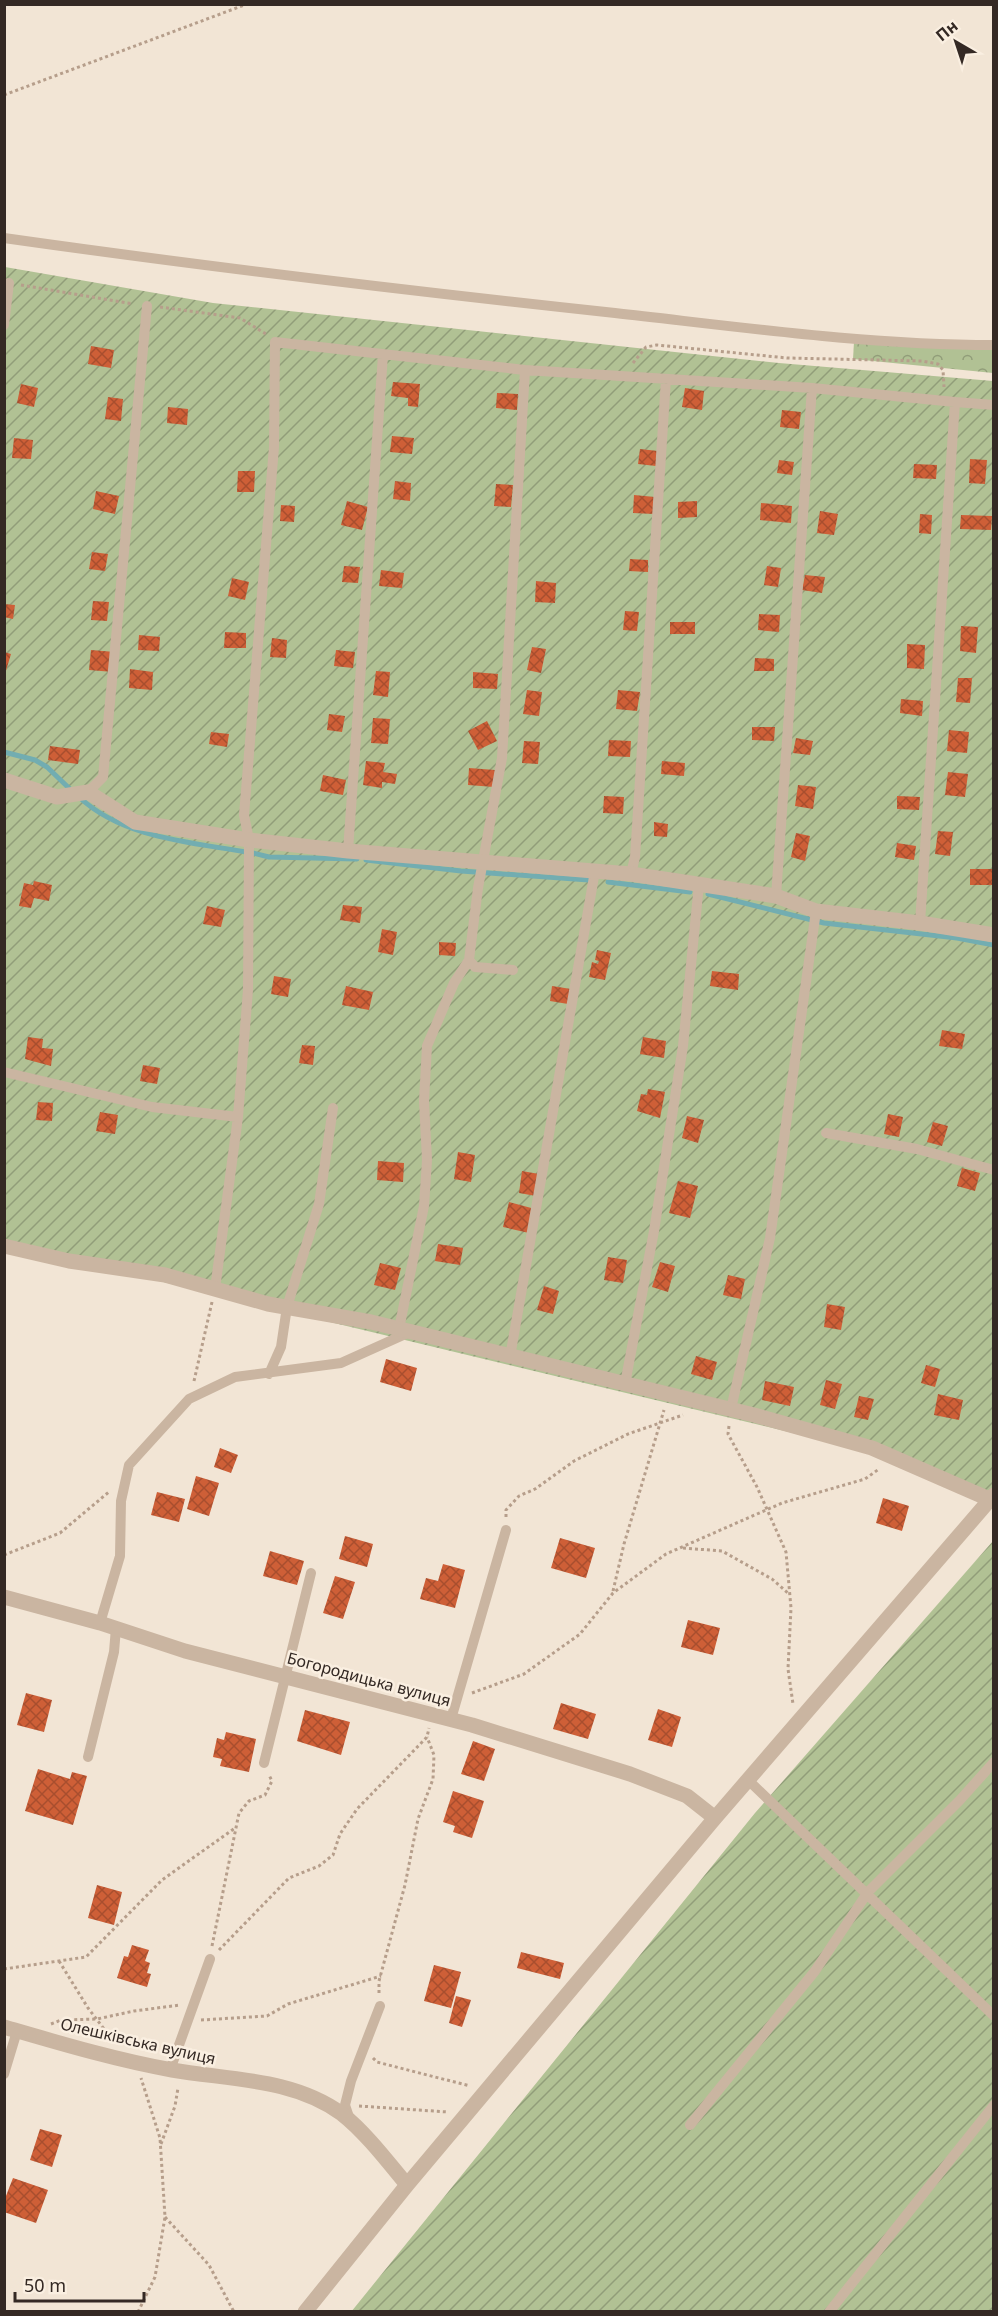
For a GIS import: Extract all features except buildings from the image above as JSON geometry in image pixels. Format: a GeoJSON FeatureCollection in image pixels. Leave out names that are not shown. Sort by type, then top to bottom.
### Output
{"type":"FeatureCollection","features":[{"type":"Feature","properties":{"kind":"street"},"geometry":{"type":"LineString","coordinates":[[4,780],[57,797],[81,794],[135,822],[249,840],[348,851],[631,874],[776,896],[816,912],[920,923],[993,935]]}},
{"type":"Feature","properties":{"kind":"street"},"geometry":{"type":"LineString","coordinates":[[4,1246],[69,1261],[165,1275],[287,1307],[404,1330],[730,1409],[872,1448],[991,1497],[715,1818],[486,2090],[305,2312]]}},
{"type":"Feature","properties":{"kind":"street","name":"Богородицька вулиця"},"geometry":{"type":"LineString","coordinates":[[4,1597],[100,1623],[185,1650],[451,1719],[630,1774],[687,1796],[715,1818]]}},
{"type":"Feature","properties":{"kind":"street","name":"Олешківська вулиця"},"geometry":{"type":"LineString","coordinates":[[17,2030],[175,2071],[267,2082],[304,2095],[342,2114],[407,2185]]}},
{"type":"Feature","properties":{"kind":"lane"},"geometry":{"type":"LineString","coordinates":[[4,238],[413,291],[759,331],[936,345],[993,345]]}},
{"type":"Feature","properties":{"kind":"lane"},"geometry":{"type":"LineString","coordinates":[[4,325],[9,283]]}},
{"type":"Feature","properties":{"kind":"lane"},"geometry":{"type":"LineString","coordinates":[[81,794],[103,777],[147,306]]}},
{"type":"Feature","properties":{"kind":"lane"},"geometry":{"type":"LineString","coordinates":[[215,1289],[238,1117],[248,990],[249,840],[244,815],[274,447],[275,342],[525,370],[812,388],[993,405]]}},
{"type":"Feature","properties":{"kind":"lane"},"geometry":{"type":"LineString","coordinates":[[348,851],[383,355]]}},
{"type":"Feature","properties":{"kind":"lane"},"geometry":{"type":"LineString","coordinates":[[100,1623],[120,1556],[121,1501],[129,1465],[189,1399],[235,1377],[341,1363],[404,1330],[424,1206],[427,1160],[424,1101],[427,1046],[454,983],[469,960],[480,879],[502,758],[525,370]]}},
{"type":"Feature","properties":{"kind":"lane"},"geometry":{"type":"LineString","coordinates":[[631,874],[636,833],[666,379]]}},
{"type":"Feature","properties":{"kind":"lane"},"geometry":{"type":"LineString","coordinates":[[776,896],[812,388]]}},
{"type":"Feature","properties":{"kind":"lane"},"geometry":{"type":"LineString","coordinates":[[920,923],[955,402]]}},
{"type":"Feature","properties":{"kind":"lane"},"geometry":{"type":"LineString","coordinates":[[510,1357],[595,871]]}},
{"type":"Feature","properties":{"kind":"lane"},"geometry":{"type":"LineString","coordinates":[[625,1384],[654,1231],[683,1046],[699,884]]}},
{"type":"Feature","properties":{"kind":"lane"},"geometry":{"type":"LineString","coordinates":[[730,1409],[770,1238],[816,912]]}},
{"type":"Feature","properties":{"kind":"lane"},"geometry":{"type":"LineString","coordinates":[[469,960],[475,967],[513,970]]}},
{"type":"Feature","properties":{"kind":"lane"},"geometry":{"type":"LineString","coordinates":[[4,1072],[152,1107],[238,1117]]}},
{"type":"Feature","properties":{"kind":"lane"},"geometry":{"type":"LineString","coordinates":[[269,1374],[281,1347],[287,1307],[319,1204],[333,1108]]}},
{"type":"Feature","properties":{"kind":"lane"},"geometry":{"type":"LineString","coordinates":[[826,1133],[917,1149],[993,1170]]}},
{"type":"Feature","properties":{"kind":"lane"},"geometry":{"type":"LineString","coordinates":[[451,1719],[506,1530]]}},
{"type":"Feature","properties":{"kind":"lane"},"geometry":{"type":"LineString","coordinates":[[264,1763],[285,1676],[299,1630],[311,1573]]}},
{"type":"Feature","properties":{"kind":"lane"},"geometry":{"type":"LineString","coordinates":[[88,1758],[114,1652],[116,1628]]}},
{"type":"Feature","properties":{"kind":"lane"},"geometry":{"type":"LineString","coordinates":[[690,2125],[815,1971],[868,1892],[960,1800],[993,1762]]}},
{"type":"Feature","properties":{"kind":"lane"},"geometry":{"type":"LineString","coordinates":[[749,1781],[868,1892],[993,2016]]}},
{"type":"Feature","properties":{"kind":"lane"},"geometry":{"type":"LineString","coordinates":[[175,2071],[188,2021],[210,1959]]}},
{"type":"Feature","properties":{"kind":"lane"},"geometry":{"type":"LineString","coordinates":[[351,2124],[345,2105],[380,2006]]}},
{"type":"Feature","properties":{"kind":"lane"},"geometry":{"type":"LineString","coordinates":[[4,2074],[17,2030]]}},
{"type":"Feature","properties":{"kind":"lane"},"geometry":{"type":"LineString","coordinates":[[829,2312],[993,2105]]}},
{"type":"Feature","properties":{"kind":"path"},"geometry":{"type":"LineString","coordinates":[[4,95],[247,4]]}},
{"type":"Feature","properties":{"kind":"path"},"geometry":{"type":"LineString","coordinates":[[614,376],[624,372],[646,347],[657,345],[787,358],[922,362],[938,364],[943,370],[944,390],[955,402]]}},
{"type":"Feature","properties":{"kind":"path"},"geometry":{"type":"LineString","coordinates":[[189,1399],[215,1289]]}},
{"type":"Feature","properties":{"kind":"path"},"geometry":{"type":"LineString","coordinates":[[613,1593],[624,1544],[668,1395]]}},
{"type":"Feature","properties":{"kind":"path"},"geometry":{"type":"LineString","coordinates":[[506,1530],[506,1510],[519,1496],[535,1489],[574,1461],[627,1434],[708,1404]]}},
{"type":"Feature","properties":{"kind":"path"},"geometry":{"type":"LineString","coordinates":[[730,1409],[728,1434],[757,1487],[786,1552],[789,1594],[788,1669],[795,1727]]}},
{"type":"Feature","properties":{"kind":"path"},"geometry":{"type":"LineString","coordinates":[[4,1555],[60,1533],[110,1491],[129,1465]]}},
{"type":"Feature","properties":{"kind":"path"},"geometry":{"type":"LineString","coordinates":[[459,1697],[524,1674],[580,1634],[613,1593],[666,1554],[766,1510],[838,1485],[865,1479],[881,1468]]}},
{"type":"Feature","properties":{"kind":"path"},"geometry":{"type":"LineString","coordinates":[[681,1548],[722,1551],[772,1579],[789,1594]]}},
{"type":"Feature","properties":{"kind":"path"},"geometry":{"type":"LineString","coordinates":[[210,1959],[289,1878],[319,1866],[333,1856],[340,1834],[357,1809],[427,1737],[432,1714]]}},
{"type":"Feature","properties":{"kind":"path"},"geometry":{"type":"LineString","coordinates":[[380,2006],[381,1976],[418,1819],[433,1779],[434,1755],[427,1737]]}},
{"type":"Feature","properties":{"kind":"path"},"geometry":{"type":"LineString","coordinates":[[210,1959],[239,1813],[249,1801],[266,1795],[272,1781],[264,1763]]}},
{"type":"Feature","properties":{"kind":"path"},"geometry":{"type":"LineString","coordinates":[[4,1969],[86,1957],[162,1880],[236,1828]]}},
{"type":"Feature","properties":{"kind":"path"},"geometry":{"type":"LineString","coordinates":[[59,1961],[97,2019],[129,2059],[149,2097],[160,2146],[165,2217],[155,2277],[138,2312]]}},
{"type":"Feature","properties":{"kind":"path"},"geometry":{"type":"LineString","coordinates":[[188,2021],[267,2016],[288,2004],[381,1976]]}},
{"type":"Feature","properties":{"kind":"path"},"geometry":{"type":"LineString","coordinates":[[17,2030],[61,2020],[97,2019],[134,2011],[194,2003]]}},
{"type":"Feature","properties":{"kind":"path"},"geometry":{"type":"LineString","coordinates":[[364,2049],[377,2062],[486,2090]]}},
{"type":"Feature","properties":{"kind":"path"},"geometry":{"type":"LineString","coordinates":[[160,2146],[175,2106],[175,2071]]}},
{"type":"Feature","properties":{"kind":"path"},"geometry":{"type":"LineString","coordinates":[[345,2105],[466,2114]]}},
{"type":"Feature","properties":{"kind":"path"},"geometry":{"type":"LineString","coordinates":[[165,2217],[208,2265],[234,2312]]}},
{"type":"Feature","properties":{"kind":"green space"},"geometry":{"type":"Polygon","coordinates":[[[5,267],[213,303],[779,363],[993,381],[993,1503],[868,1451],[5,1244],[5,267]]]}},
{"type":"Feature","properties":{"kind":"green space"},"geometry":{"type":"Polygon","coordinates":[[[854,342],[993,349],[993,373],[853,359],[854,342]]]}},
{"type":"Feature","properties":{"kind":"green space"},"geometry":{"type":"Polygon","coordinates":[[[993,1541],[993,2311],[351,2312],[755,1813],[993,1541]]]}},
{"type":"Feature","properties":{"kind":"waterway"},"geometry":{"type":"LineString","coordinates":[[4,752],[35,760],[47,767],[72,791]]}},
{"type":"Feature","properties":{"kind":"waterway"},"geometry":{"type":"LineString","coordinates":[[79,797],[96,811],[136,830],[180,841],[246,852]]}},
{"type":"Feature","properties":{"kind":"waterway"},"geometry":{"type":"LineString","coordinates":[[253,853],[269,857],[357,859]]}},
{"type":"Feature","properties":{"kind":"waterway"},"geometry":{"type":"LineString","coordinates":[[366,860],[461,871],[589,880]]}},
{"type":"Feature","properties":{"kind":"waterway"},"geometry":{"type":"LineString","coordinates":[[608,882],[690,892]]}},
{"type":"Feature","properties":{"kind":"waterway"},"geometry":{"type":"LineString","coordinates":[[708,894],[824,923],[957,938],[994,945]]}}]}
